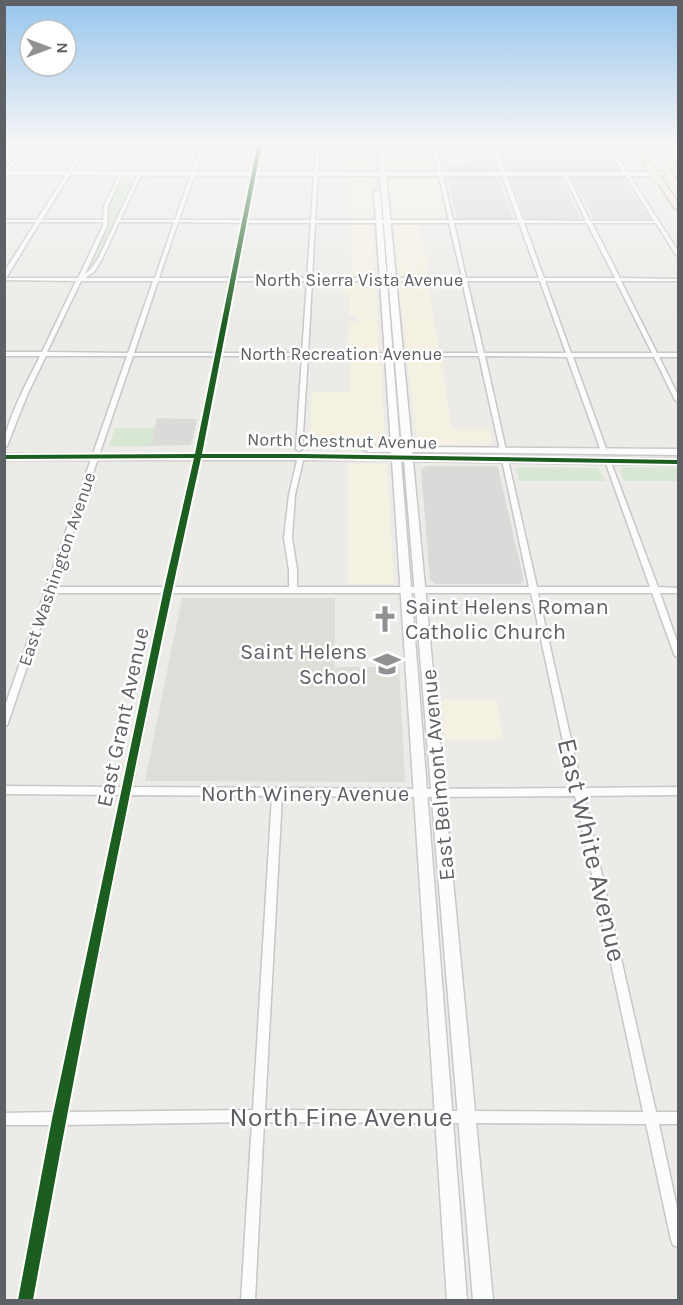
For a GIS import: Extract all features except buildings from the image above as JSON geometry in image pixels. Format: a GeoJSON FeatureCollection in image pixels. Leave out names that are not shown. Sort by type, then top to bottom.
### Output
{"type":"FeatureCollection","features":[{"type":"Feature","properties":{"kind":"main road","name":"East Belmont Avenue"},"geometry":{"type":"LineString","coordinates":[[380,203],[402,454],[420,590],[483,1300]]}},
{"type":"Feature","properties":{"kind":"main road","name":"East Belmont Avenue"},"geometry":{"type":"LineString","coordinates":[[383,203],[383,221]]}},
{"type":"Feature","properties":{"kind":"main road","name":"North Chestnut Avenue"},"geometry":{"type":"LineString","coordinates":[[4,451],[98,454]]}},
{"type":"Feature","properties":{"kind":"main road","name":"North Chestnut Avenue"},"geometry":{"type":"LineString","coordinates":[[4,457],[199,453],[606,456],[678,452]]}},
{"type":"Feature","properties":{"kind":"main road","name":"East Belmont Avenue"},"geometry":{"type":"LineString","coordinates":[[402,454],[405,590],[457,1300]]}},
{"type":"Feature","properties":{"kind":"main road","name":"North Chestnut Avenue"},"geometry":{"type":"LineString","coordinates":[[606,456],[678,462]]}},
{"type":"Feature","properties":{"kind":"street"},"geometry":{"type":"LineString","coordinates":[[4,278],[51,203]]}},
{"type":"Feature","properties":{"kind":"street"},"geometry":{"type":"LineString","coordinates":[[4,446],[25,393],[106,224],[108,203]]}},
{"type":"Feature","properties":{"kind":"street"},"geometry":{"type":"LineString","coordinates":[[80,279],[92,271],[100,259],[126,203]]}},
{"type":"Feature","properties":{"kind":"street","name":"East Washington Avenue"},"geometry":{"type":"LineString","coordinates":[[4,723],[183,203]]}},
{"type":"Feature","properties":{"kind":"street","name":"East Grant Avenue"},"geometry":{"type":"LineString","coordinates":[[25,1300],[59,1119],[168,589],[199,453],[248,203]]}},
{"type":"Feature","properties":{"kind":"street"},"geometry":{"type":"LineString","coordinates":[[293,589],[293,570],[288,538],[292,495],[299,469],[315,203]]}},
{"type":"Feature","properties":{"kind":"street","name":"East White Avenue"},"geometry":{"type":"LineString","coordinates":[[447,203],[678,1240]]}},
{"type":"Feature","properties":{"kind":"street"},"geometry":{"type":"LineString","coordinates":[[514,203],[678,654]]}},
{"type":"Feature","properties":{"kind":"street"},"geometry":{"type":"LineString","coordinates":[[580,203],[678,400]]}},
{"type":"Feature","properties":{"kind":"street"},"geometry":{"type":"LineString","coordinates":[[645,203],[678,254]]}},
{"type":"Feature","properties":{"kind":"street"},"geometry":{"type":"LineString","coordinates":[[4,220],[106,224]]}},
{"type":"Feature","properties":{"kind":"street"},"geometry":{"type":"LineString","coordinates":[[118,221],[657,222]]}},
{"type":"Feature","properties":{"kind":"street","name":"North Sierra Vista Avenue"},"geometry":{"type":"LineString","coordinates":[[4,278],[678,280]]}},
{"type":"Feature","properties":{"kind":"street","name":"North Recreation Avenue"},"geometry":{"type":"LineString","coordinates":[[4,354],[678,355]]}},
{"type":"Feature","properties":{"kind":"street"},"geometry":{"type":"LineString","coordinates":[[49,590],[678,590]]}},
{"type":"Feature","properties":{"kind":"street","name":"North Winery Avenue"},"geometry":{"type":"LineString","coordinates":[[4,790],[126,793],[678,791]]}},
{"type":"Feature","properties":{"kind":"street"},"geometry":{"type":"LineString","coordinates":[[248,1300],[277,793]]}},
{"type":"Feature","properties":{"kind":"street","name":"North Fine Avenue"},"geometry":{"type":"LineString","coordinates":[[4,1119],[258,1116],[678,1118]]}},
{"type":"Feature","properties":{"kind":"shaded area"},"geometry":{"type":"Polygon","coordinates":[[[351,203],[371,203],[372,219],[351,219],[351,203]]]}},
{"type":"Feature","properties":{"kind":"shaded area"},"geometry":{"type":"Polygon","coordinates":[[[392,203],[442,203],[445,219],[393,218],[392,203]]]}},
{"type":"Feature","properties":{"kind":"shaded area"},"geometry":{"type":"Polygon","coordinates":[[[454,203],[507,203],[513,219],[457,219],[454,203]]]}},
{"type":"Feature","properties":{"kind":"shaded area"},"geometry":{"type":"Polygon","coordinates":[[[519,203],[573,203],[581,219],[525,219],[519,203]]]}},
{"type":"Feature","properties":{"kind":"shaded area"},"geometry":{"type":"Polygon","coordinates":[[[585,203],[639,203],[650,219],[594,219],[585,203]]]}},
{"type":"Feature","properties":{"kind":"shaded area"},"geometry":{"type":"Polygon","coordinates":[[[351,224],[373,225],[376,277],[351,277],[351,224]]]}},
{"type":"Feature","properties":{"kind":"shaded area"},"geometry":{"type":"Polygon","coordinates":[[[420,224],[424,254],[428,255],[429,266],[426,266],[428,277],[399,277],[394,225],[420,224]]]}},
{"type":"Feature","properties":{"kind":"shaded area"},"geometry":{"type":"Polygon","coordinates":[[[343,283],[376,284],[379,351],[347,351],[349,322],[357,322],[357,316],[349,315],[349,296],[343,295],[343,283]]]}},
{"type":"Feature","properties":{"kind":"shaded area"},"geometry":{"type":"Polygon","coordinates":[[[399,283],[428,283],[439,351],[406,350],[399,283]]]}},
{"type":"Feature","properties":{"kind":"shaded area"},"geometry":{"type":"Polygon","coordinates":[[[350,359],[381,360],[385,443],[381,445],[312,446],[310,444],[312,392],[350,392],[350,359]]]}},
{"type":"Feature","properties":{"kind":"shaded area"},"geometry":{"type":"Polygon","coordinates":[[[442,359],[451,429],[489,429],[492,443],[489,445],[423,445],[417,441],[407,360],[442,359]]]}},
{"type":"Feature","properties":{"kind":"shaded area"},"geometry":{"type":"Polygon","coordinates":[[[157,418],[197,419],[191,445],[150,446],[157,418]]]}},
{"type":"Feature","properties":{"kind":"shaded area"},"geometry":{"type":"Polygon","coordinates":[[[348,463],[387,464],[394,584],[348,584],[348,463]]]}},
{"type":"Feature","properties":{"kind":"shaded area"},"geometry":{"type":"Polygon","coordinates":[[[427,466],[494,466],[498,468],[524,581],[521,584],[435,584],[430,580],[421,469],[427,466]]]}},
{"type":"Feature","properties":{"kind":"shaded area"},"geometry":{"type":"Polygon","coordinates":[[[182,598],[335,598],[335,667],[399,667],[405,782],[145,781],[182,598]]]}},
{"type":"Feature","properties":{"kind":"shaded area"},"geometry":{"type":"Polygon","coordinates":[[[442,700],[497,700],[503,740],[445,740],[442,700]]]}},
{"type":"Feature","properties":{"kind":"green space"},"geometry":{"type":"Polygon","coordinates":[[[111,203],[123,203],[98,257],[83,276],[109,223],[111,203]]]}},
{"type":"Feature","properties":{"kind":"green space"},"geometry":{"type":"Polygon","coordinates":[[[115,428],[155,428],[150,446],[109,446],[115,428]]]}},
{"type":"Feature","properties":{"kind":"green space"},"geometry":{"type":"Polygon","coordinates":[[[517,467],[598,468],[605,481],[519,481],[517,467]]]}},
{"type":"Feature","properties":{"kind":"green space"},"geometry":{"type":"Polygon","coordinates":[[[622,467],[678,468],[678,481],[624,481],[620,469],[622,467]]]}},
{"type":"Feature","properties":{"kind":"cycle path"},"geometry":{"type":"LineString","coordinates":[[25,1300],[59,1119],[168,589],[198,457],[248,203]]}},
{"type":"Feature","properties":{"kind":"cycle path"},"geometry":{"type":"LineString","coordinates":[[4,457],[301,456],[678,462]]}},
{"type":"Feature","properties":{"kind":"place","name":"Saint Helens Roman Catholic Church"},"geometry":{"type":"Point","coordinates":[385,619]}},
{"type":"Feature","properties":{"kind":"place","name":"Saint Helens School"},"geometry":{"type":"Point","coordinates":[387,664]}}]}
